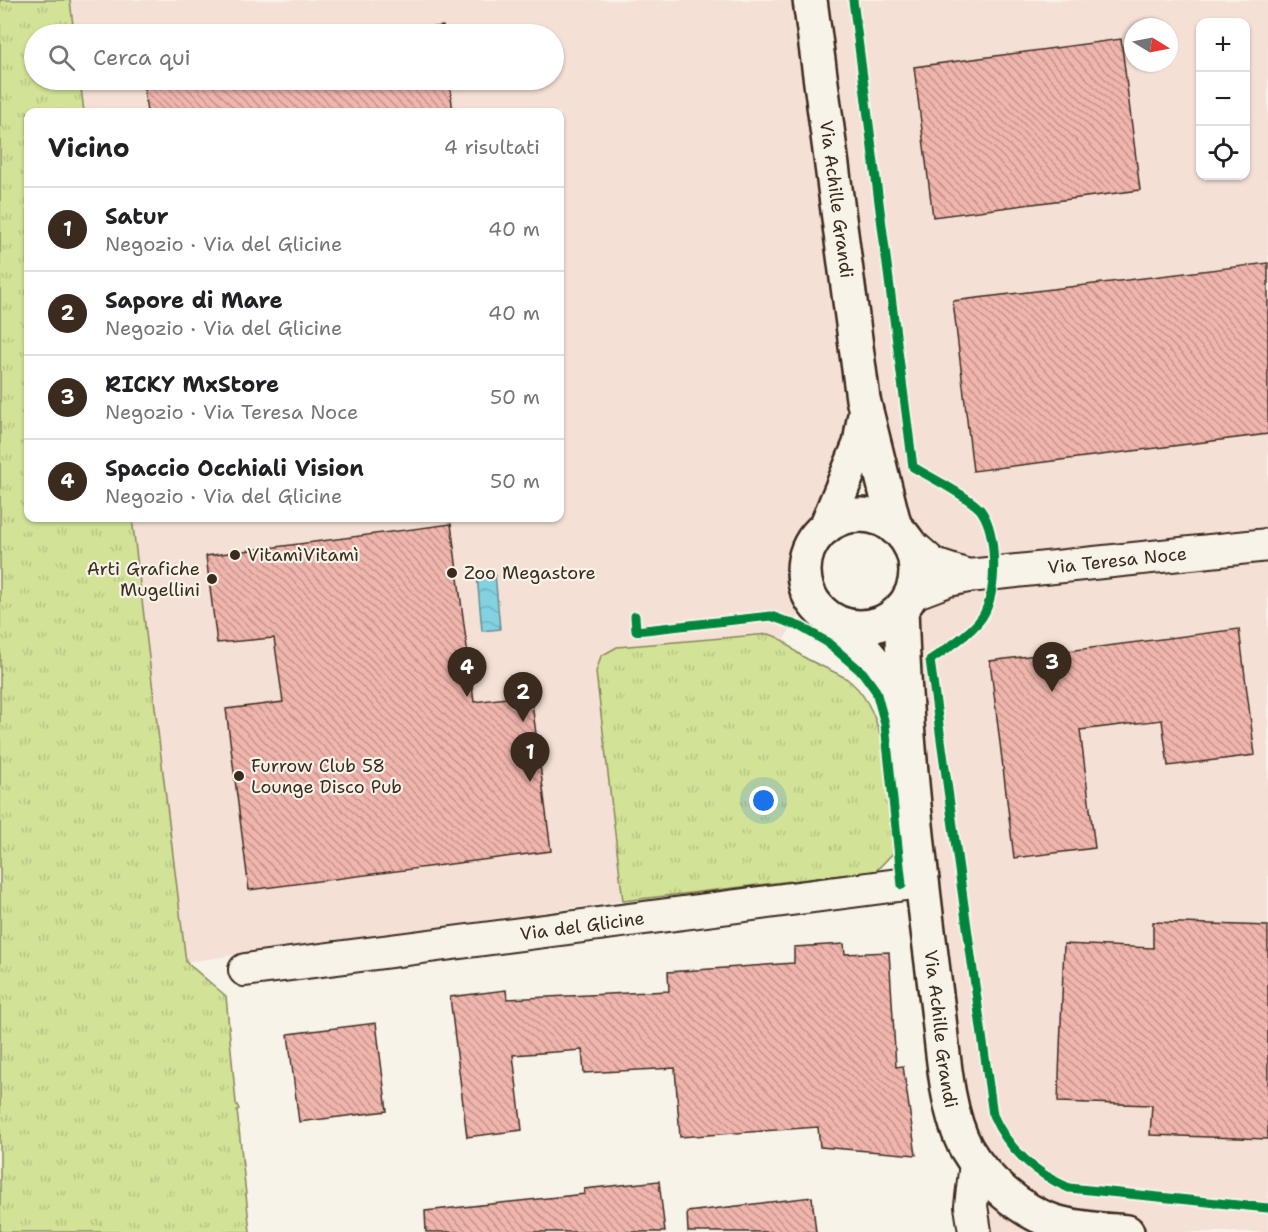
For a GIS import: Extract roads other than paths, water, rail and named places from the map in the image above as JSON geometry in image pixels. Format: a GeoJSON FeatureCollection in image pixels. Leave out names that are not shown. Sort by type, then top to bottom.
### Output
{"type":"FeatureCollection","features":[{"type":"Feature","properties":{"kind":"street","name":"Via Achille Grandi"},"geometry":{"type":"LineString","coordinates":[[810,0],[863,399]]}},
{"type":"Feature","properties":{"kind":"street"},"geometry":{"type":"LineString","coordinates":[[863,399],[864,424],[860,444],[826,527],[809,549],[805,565],[805,582],[815,605],[827,617],[843,625],[881,670],[904,716]]}},
{"type":"Feature","properties":{"kind":"street"},"geometry":{"type":"LineString","coordinates":[[843,625],[870,626],[887,621],[906,602],[915,568],[902,535],[863,399]]}},
{"type":"Feature","properties":{"kind":"street"},"geometry":{"type":"LineString","coordinates":[[826,527],[842,518],[861,515],[879,519],[902,535],[934,565],[968,576]]}},
{"type":"Feature","properties":{"kind":"street","name":"Via Teresa Noce"},"geometry":{"type":"LineString","coordinates":[[906,602],[948,580],[968,576],[1268,545]]}},
{"type":"Feature","properties":{"kind":"street","name":"Via Achille Grandi"},"geometry":{"type":"LineString","coordinates":[[906,602],[904,716],[921,882],[948,1080],[958,1128],[966,1148],[976,1163],[1013,1198],[1040,1216],[1078,1227],[1127,1232]]}},
{"type":"Feature","properties":{"kind":"street","name":"Via del Glicine"},"geometry":{"type":"LineString","coordinates":[[245,970],[921,882]]}},
{"type":"Feature","properties":{"kind":"street"},"geometry":{"type":"LineString","coordinates":[[975,1232],[971,1206],[976,1163]]}},
{"type":"Feature","properties":{"kind":"water"},"geometry":{"type":"Polygon","coordinates":[[[495,573],[500,629],[482,631],[477,575],[495,573]]]}},
{"type":"Feature","properties":{"kind":"place","name":"VitamìVitamì"},"geometry":{"type":"Point","coordinates":[235,555]}},
{"type":"Feature","properties":{"kind":"place","name":"Zoo Megastore"},"geometry":{"type":"Point","coordinates":[452,573]}},
{"type":"Feature","properties":{"kind":"place","name":"Arti Grafiche Mugellini"},"geometry":{"type":"Point","coordinates":[212,579]}},
{"type":"Feature","properties":{"kind":"place","name":"RICKY MxStore"},"geometry":{"type":"Point","coordinates":[1052,692]}},
{"type":"Feature","properties":{"kind":"place","name":"Spaccio Occhiali Vision"},"geometry":{"type":"Point","coordinates":[467,697]}},
{"type":"Feature","properties":{"kind":"place","name":"Sapore di Mare"},"geometry":{"type":"Point","coordinates":[523,722]}},
{"type":"Feature","properties":{"kind":"place","name":"Furrow Club 58 Lounge Disco Pub"},"geometry":{"type":"Point","coordinates":[239,776]}},
{"type":"Feature","properties":{"kind":"place","name":"Satur"},"geometry":{"type":"Point","coordinates":[530,782]}}]}
